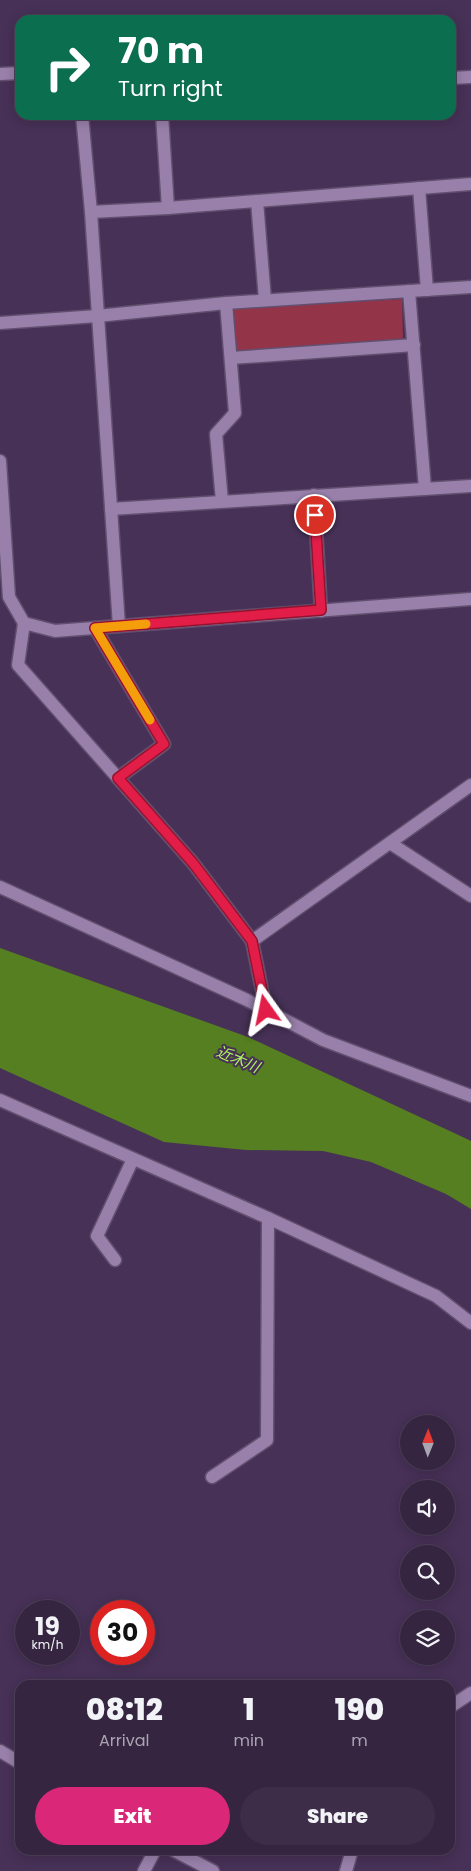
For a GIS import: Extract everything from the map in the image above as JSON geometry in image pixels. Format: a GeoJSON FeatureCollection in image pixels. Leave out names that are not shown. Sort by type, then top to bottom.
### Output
{"type":"FeatureCollection","features":[{"type":"Feature","properties":{"kind":"street"},"geometry":{"type":"LineString","coordinates":[[0,74],[15,73]]}},
{"type":"Feature","properties":{"kind":"street"},"geometry":{"type":"LineString","coordinates":[[456,78],[471,77]]}},
{"type":"Feature","properties":{"kind":"street"},"geometry":{"type":"LineString","coordinates":[[82,120],[91,212],[119,626]]}},
{"type":"Feature","properties":{"kind":"street"},"geometry":{"type":"LineString","coordinates":[[162,120],[168,208]]}},
{"type":"Feature","properties":{"kind":"street"},"geometry":{"type":"LineString","coordinates":[[91,212],[168,208],[471,184]]}},
{"type":"Feature","properties":{"kind":"street"},"geometry":{"type":"LineString","coordinates":[[419,188],[427,290]]}},
{"type":"Feature","properties":{"kind":"street"},"geometry":{"type":"LineString","coordinates":[[257,201],[264,300]]}},
{"type":"Feature","properties":{"kind":"street"},"geometry":{"type":"LineString","coordinates":[[0,323],[264,300],[471,287]]}},
{"type":"Feature","properties":{"kind":"street"},"geometry":{"type":"LineString","coordinates":[[410,291],[425,489]]}},
{"type":"Feature","properties":{"kind":"street"},"geometry":{"type":"LineString","coordinates":[[222,501],[216,434],[235,413],[226,303]]}},
{"type":"Feature","properties":{"kind":"street"},"geometry":{"type":"LineString","coordinates":[[231,358],[414,345]]}},
{"type":"Feature","properties":{"kind":"street"},"geometry":{"type":"LineString","coordinates":[[0,461],[2,534],[9,597],[24,623],[18,665],[193,863],[252,941],[266,1010]]}},
{"type":"Feature","properties":{"kind":"street"},"geometry":{"type":"LineString","coordinates":[[111,509],[471,486]]}},
{"type":"Feature","properties":{"kind":"street"},"geometry":{"type":"LineString","coordinates":[[314,496],[321,610]]}},
{"type":"Feature","properties":{"kind":"street"},"geometry":{"type":"LineString","coordinates":[[24,623],[55,631],[471,599]]}},
{"type":"Feature","properties":{"kind":"street"},"geometry":{"type":"LineString","coordinates":[[95,628],[164,744],[118,778]]}},
{"type":"Feature","properties":{"kind":"street"},"geometry":{"type":"LineString","coordinates":[[252,941],[471,785]]}},
{"type":"Feature","properties":{"kind":"street"},"geometry":{"type":"LineString","coordinates":[[390,843],[471,896]]}},
{"type":"Feature","properties":{"kind":"street"},"geometry":{"type":"LineString","coordinates":[[0,888],[266,1010],[323,1040],[471,1096]]}},
{"type":"Feature","properties":{"kind":"street"},"geometry":{"type":"LineString","coordinates":[[0,1100],[268,1218],[436,1296],[471,1323]]}},
{"type":"Feature","properties":{"kind":"street"},"geometry":{"type":"LineString","coordinates":[[115,1260],[97,1236],[133,1158]]}},
{"type":"Feature","properties":{"kind":"street"},"geometry":{"type":"LineString","coordinates":[[212,1477],[267,1440],[268,1218]]}},
{"type":"Feature","properties":{"kind":"street"},"geometry":{"type":"LineString","coordinates":[[455,1703],[471,1692]]}},
{"type":"Feature","properties":{"kind":"street"},"geometry":{"type":"LineString","coordinates":[[0,1751],[15,1760]]}},
{"type":"Feature","properties":{"kind":"street"},"geometry":{"type":"LineString","coordinates":[[144,1871],[152,1855]]}},
{"type":"Feature","properties":{"kind":"street"},"geometry":{"type":"LineString","coordinates":[[183,1855],[213,1871]]}},
{"type":"Feature","properties":{"kind":"street"},"geometry":{"type":"LineString","coordinates":[[346,1871],[351,1855]]}},
{"type":"Feature","properties":{"kind":"shaded area"},"geometry":{"type":"Polygon","coordinates":[[[402,299],[403,341],[236,352],[233,309],[402,299]]]}},
{"type":"Feature","properties":{"kind":"water","name":"近木川"},"geometry":{"type":"Polygon","coordinates":[[[0,948],[248,1037],[471,1141],[471,1209],[446,1194],[371,1162],[323,1151],[246,1150],[164,1142],[0,1068],[0,948]]]}},
{"type":"Feature","properties":{"kind":"slow traffic"},"geometry":{"type":"LineString","coordinates":[[146,624],[95,628],[150,720]]}},
{"type":"Feature","properties":{"kind":"route"},"geometry":{"type":"LineString","coordinates":[[266,1010],[252,941],[193,863],[118,778],[164,744],[95,628],[321,610],[315,515]]}}]}
